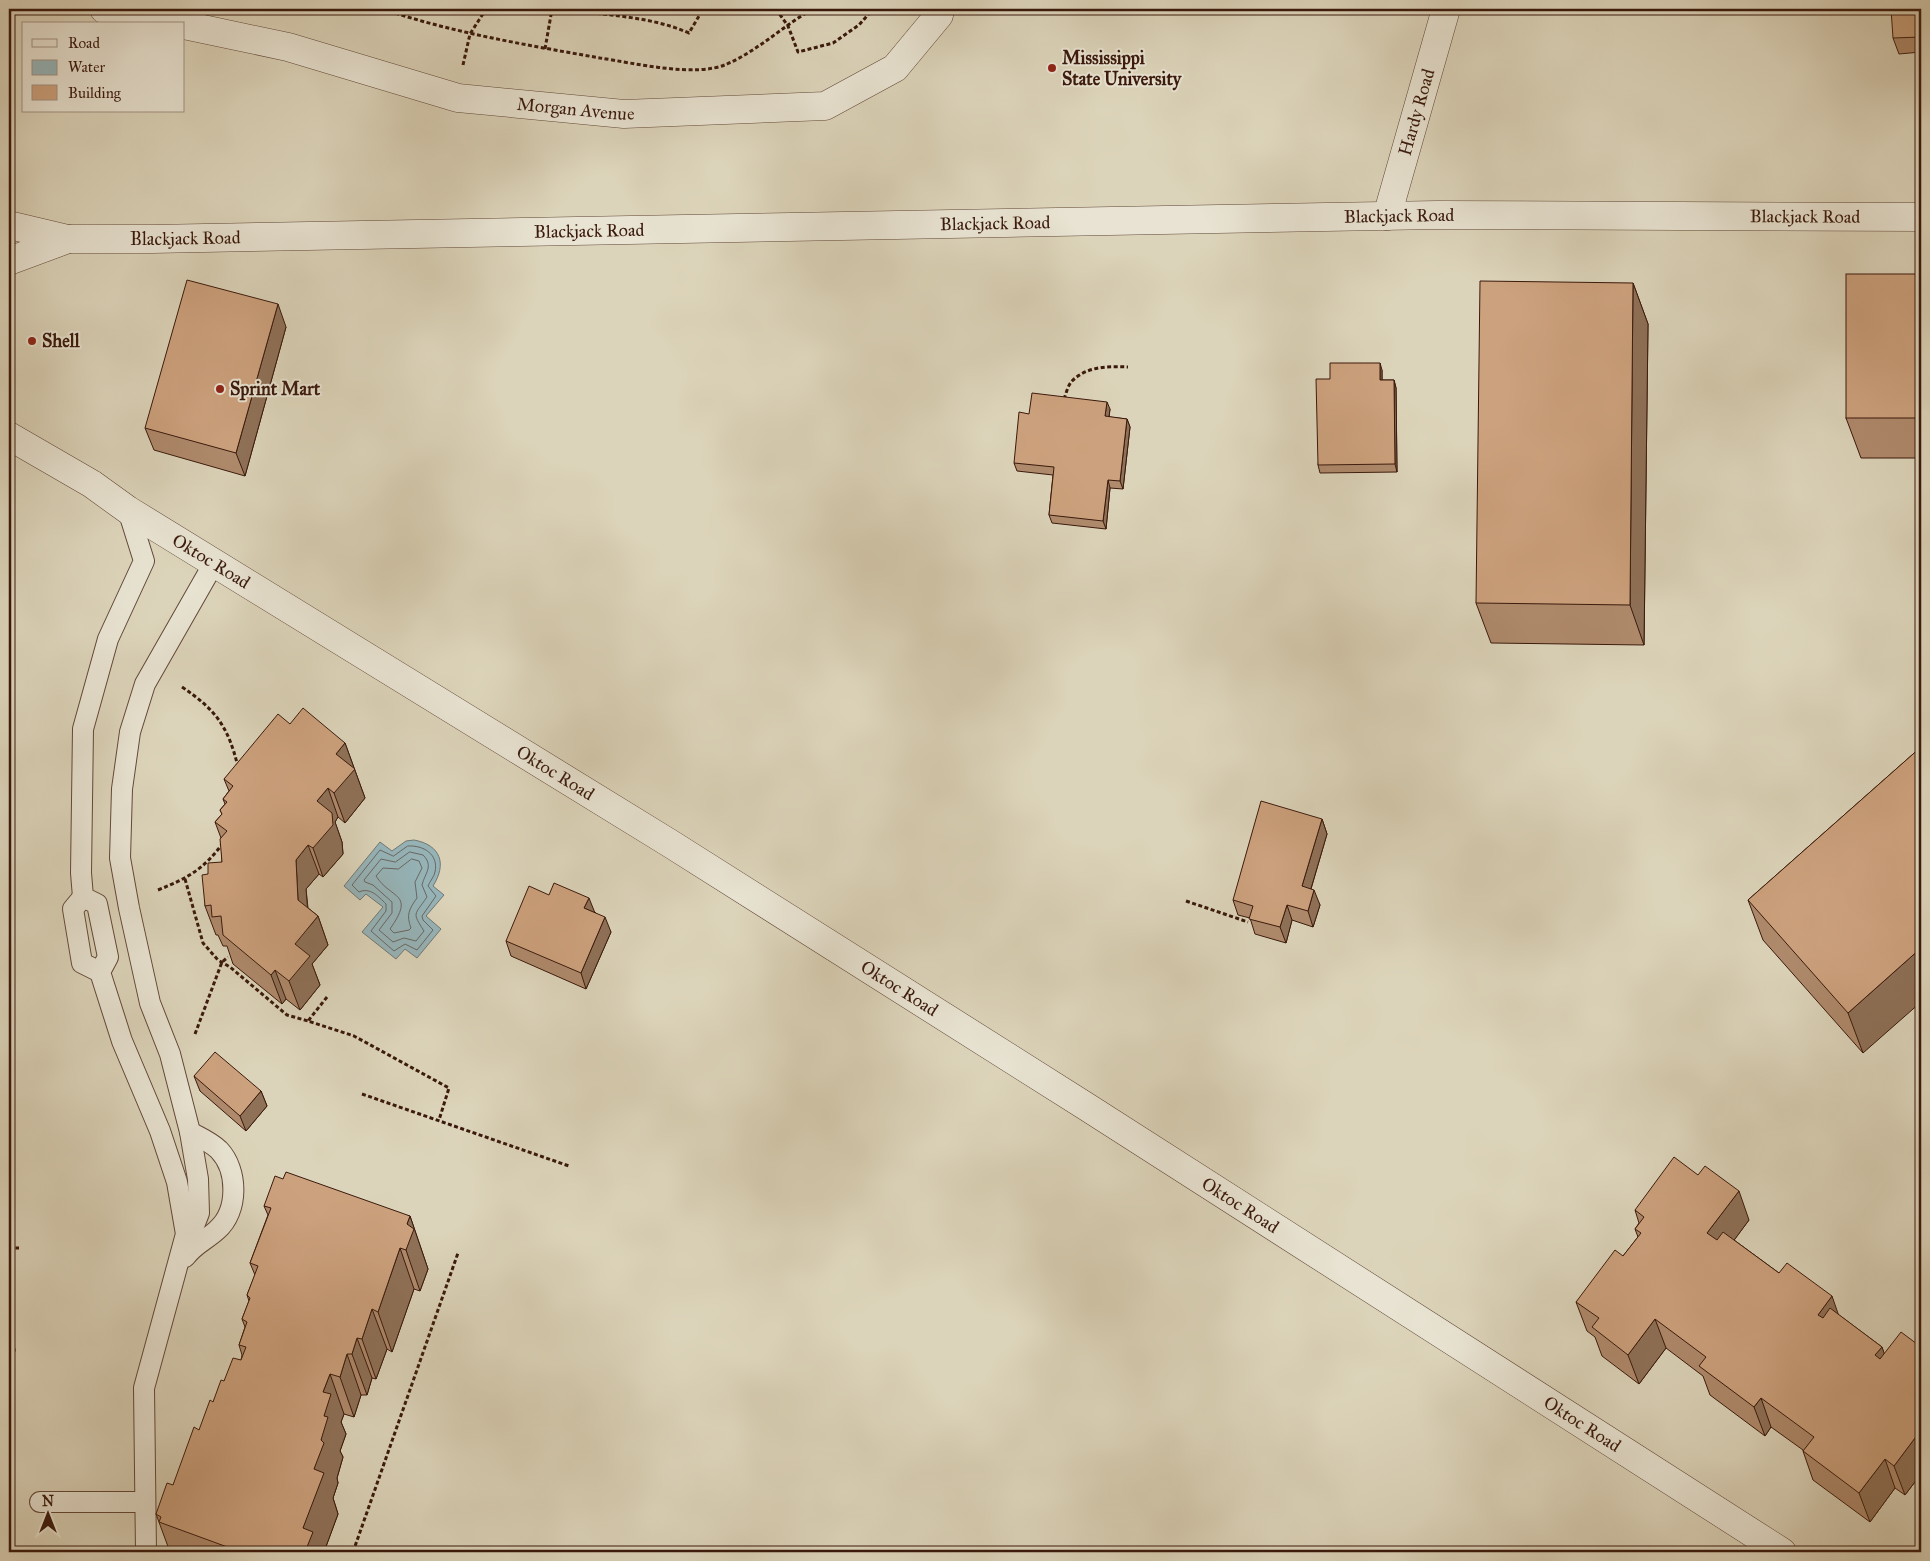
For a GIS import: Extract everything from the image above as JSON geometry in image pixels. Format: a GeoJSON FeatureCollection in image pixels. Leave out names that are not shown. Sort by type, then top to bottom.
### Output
{"type":"FeatureCollection","features":[{"type":"Feature","properties":{"kind":"street"},"geometry":{"type":"LineString","coordinates":[[104,9],[166,22]]}},
{"type":"Feature","properties":{"kind":"street","name":"Morgan Avenue"},"geometry":{"type":"LineString","coordinates":[[185,26],[288,47],[458,98],[624,114],[824,106],[895,68],[939,15],[940,9]]}},
{"type":"Feature","properties":{"kind":"street","name":"Hardy Road"},"geometry":{"type":"LineString","coordinates":[[1387,216],[1446,9]]}},
{"type":"Feature","properties":{"kind":"street","name":"Blackjack Road"},"geometry":{"type":"LineString","coordinates":[[9,225],[68,239],[152,239],[1387,216],[1921,217]]}},
{"type":"Feature","properties":{"kind":"street","name":"Blackjack Road"},"geometry":{"type":"LineString","coordinates":[[9,261],[68,239]]}},
{"type":"Feature","properties":{"kind":"street","name":"Oktoc Road"},"geometry":{"type":"LineString","coordinates":[[9,436],[92,484],[128,510],[671,844],[1087,1107],[1782,1552]]}},
{"type":"Feature","properties":{"kind":"lane"},"geometry":{"type":"LineString","coordinates":[[128,510],[144,561],[108,639],[83,729],[81,873],[83,897],[98,904],[108,957],[100,972],[122,1041],[160,1131],[177,1182],[186,1234],[144,1388],[146,1552]]}},
{"type":"Feature","properties":{"kind":"lane"},"geometry":{"type":"LineString","coordinates":[[176,1274],[199,1213],[198,1179],[190,1132],[170,1054],[150,1003],[128,908],[120,858],[122,789],[130,732],[145,684],[214,563]]}},
{"type":"Feature","properties":{"kind":"lane"},"geometry":{"type":"LineString","coordinates":[[176,1274],[193,1246],[218,1230],[229,1214],[233,1193],[232,1172],[228,1160],[217,1148],[190,1132]]}},
{"type":"Feature","properties":{"kind":"lane"},"geometry":{"type":"LineString","coordinates":[[40,1502],[145,1502]]}},
{"type":"Feature","properties":{"kind":"path"},"geometry":{"type":"LineString","coordinates":[[382,9],[446,29],[470,34],[634,63],[693,70],[726,64],[778,33],[813,9]]}},
{"type":"Feature","properties":{"kind":"path"},"geometry":{"type":"LineString","coordinates":[[463,68],[470,34],[486,9]]}},
{"type":"Feature","properties":{"kind":"path"},"geometry":{"type":"LineString","coordinates":[[545,48],[552,9]]}},
{"type":"Feature","properties":{"kind":"path"},"geometry":{"type":"LineString","coordinates":[[592,9],[595,13],[671,25],[689,32],[701,9]]}},
{"type":"Feature","properties":{"kind":"path"},"geometry":{"type":"LineString","coordinates":[[776,9],[788,26],[798,52],[833,43],[859,25],[873,9]]}},
{"type":"Feature","properties":{"kind":"path"},"geometry":{"type":"LineString","coordinates":[[1063,400],[1071,382],[1090,370],[1113,366],[1128,366]]}},
{"type":"Feature","properties":{"kind":"path"},"geometry":{"type":"LineString","coordinates":[[182,686],[204,701],[220,719],[232,744],[239,774]]}},
{"type":"Feature","properties":{"kind":"path"},"geometry":{"type":"LineString","coordinates":[[158,890],[185,879],[210,860],[226,837]]}},
{"type":"Feature","properties":{"kind":"path"},"geometry":{"type":"LineString","coordinates":[[185,879],[203,943],[222,962],[287,1016],[354,1036],[449,1088],[438,1120]]}},
{"type":"Feature","properties":{"kind":"path"},"geometry":{"type":"LineString","coordinates":[[1186,901],[1248,922]]}},
{"type":"Feature","properties":{"kind":"path"},"geometry":{"type":"LineString","coordinates":[[192,1043],[222,962],[228,957]]}},
{"type":"Feature","properties":{"kind":"path"},"geometry":{"type":"LineString","coordinates":[[308,1021],[327,997]]}},
{"type":"Feature","properties":{"kind":"path"},"geometry":{"type":"LineString","coordinates":[[362,1094],[569,1166]]}},
{"type":"Feature","properties":{"kind":"path"},"geometry":{"type":"LineString","coordinates":[[9,1248],[19,1248]]}},
{"type":"Feature","properties":{"kind":"path"},"geometry":{"type":"LineString","coordinates":[[353,1552],[458,1253]]}},
{"type":"Feature","properties":{"kind":"path"},"geometry":{"type":"LineString","coordinates":[[9,1350],[16,1350]]}},
{"type":"Feature","properties":{"kind":"water"},"geometry":{"type":"Polygon","coordinates":[[[414,840],[430,846],[439,857],[440,870],[433,886],[444,895],[426,916],[441,929],[417,958],[405,949],[396,959],[362,932],[383,907],[366,894],[360,900],[344,886],[380,842],[392,851],[406,841],[414,840]]]}},
{"type":"Feature","properties":{"kind":"building"},"geometry":{"type":"Polygon","coordinates":[[[1891,9],[1921,9],[1921,37],[1893,38],[1891,9]]]}},
{"type":"Feature","properties":{"kind":"building"},"geometry":{"type":"Polygon","coordinates":[[[1846,274],[1921,274],[1921,418],[1846,418],[1846,274]]]}},
{"type":"Feature","properties":{"kind":"building","name":"Sprint Mart"},"geometry":{"type":"Polygon","coordinates":[[[187,280],[278,304],[236,453],[145,428],[187,280]]]}},
{"type":"Feature","properties":{"kind":"building"},"geometry":{"type":"Polygon","coordinates":[[[1480,281],[1633,283],[1630,605],[1476,603],[1480,281]]]}},
{"type":"Feature","properties":{"kind":"building"},"geometry":{"type":"Polygon","coordinates":[[[1330,363],[1380,363],[1380,380],[1394,380],[1395,464],[1318,465],[1316,379],[1330,379],[1330,363]]]}},
{"type":"Feature","properties":{"kind":"building"},"geometry":{"type":"Polygon","coordinates":[[[1032,393],[1107,402],[1105,416],[1127,419],[1120,481],[1108,480],[1103,521],[1049,515],[1054,467],[1014,463],[1019,412],[1029,414],[1032,393]]]}},
{"type":"Feature","properties":{"kind":"building"},"geometry":{"type":"Polygon","coordinates":[[[303,708],[345,743],[336,754],[355,769],[334,793],[328,788],[317,801],[332,813],[333,825],[313,848],[308,845],[296,860],[298,900],[318,916],[295,944],[310,956],[289,981],[275,970],[271,975],[223,935],[221,916],[212,917],[211,905],[205,906],[202,875],[208,874],[208,863],[222,862],[220,839],[227,831],[215,822],[222,814],[220,810],[227,802],[223,799],[233,786],[224,779],[278,714],[290,724],[303,708]]]}},
{"type":"Feature","properties":{"kind":"building"},"geometry":{"type":"Polygon","coordinates":[[[1921,747],[1921,948],[1848,1013],[1748,900],[1921,747]]]}},
{"type":"Feature","properties":{"kind":"building"},"geometry":{"type":"Polygon","coordinates":[[[1261,801],[1322,819],[1302,886],[1314,890],[1308,911],[1287,905],[1280,927],[1249,919],[1253,906],[1233,900],[1261,801]]]}},
{"type":"Feature","properties":{"kind":"building"},"geometry":{"type":"Polygon","coordinates":[[[554,883],[589,898],[584,908],[605,917],[581,973],[506,941],[529,886],[549,895],[554,883]]]}},
{"type":"Feature","properties":{"kind":"building"},"geometry":{"type":"Polygon","coordinates":[[[215,1052],[261,1091],[240,1116],[194,1076],[215,1052]]]}},
{"type":"Feature","properties":{"kind":"building"},"geometry":{"type":"Polygon","coordinates":[[[1674,1157],[1698,1175],[1705,1166],[1739,1191],[1707,1233],[1717,1240],[1723,1232],[1779,1273],[1787,1263],[1832,1296],[1818,1315],[1823,1318],[1830,1308],[1882,1347],[1875,1355],[1880,1359],[1901,1332],[1921,1347],[1921,1430],[1894,1466],[1885,1459],[1859,1493],[1803,1451],[1814,1437],[1761,1398],[1754,1407],[1699,1366],[1706,1357],[1655,1319],[1628,1355],[1592,1327],[1599,1318],[1576,1302],[1615,1250],[1623,1256],[1641,1233],[1635,1229],[1644,1217],[1635,1210],[1674,1157]]]}},
{"type":"Feature","properties":{"kind":"building"},"geometry":{"type":"Polygon","coordinates":[[[286,1172],[410,1216],[407,1224],[414,1229],[406,1250],[400,1248],[378,1312],[372,1309],[362,1339],[357,1338],[352,1354],[347,1354],[340,1377],[330,1374],[323,1392],[331,1394],[324,1416],[328,1417],[321,1440],[324,1443],[314,1469],[324,1473],[303,1528],[313,1532],[305,1552],[241,1552],[159,1522],[161,1517],[156,1514],[167,1483],[173,1485],[194,1427],[199,1430],[210,1400],[213,1402],[221,1380],[224,1381],[233,1358],[241,1360],[246,1347],[239,1345],[247,1322],[242,1319],[250,1298],[247,1295],[258,1266],[250,1263],[271,1208],[264,1206],[275,1176],[283,1179],[286,1172]]]}},
{"type":"Feature","properties":{"kind":"place","name":"Mississippi State University"},"geometry":{"type":"Point","coordinates":[1052,68]}},
{"type":"Feature","properties":{"kind":"place","name":"Shell"},"geometry":{"type":"Point","coordinates":[32,341]}},
{"type":"Feature","properties":{"kind":"place","name":"Sprint Mart"},"geometry":{"type":"Point","coordinates":[220,389]}}]}
